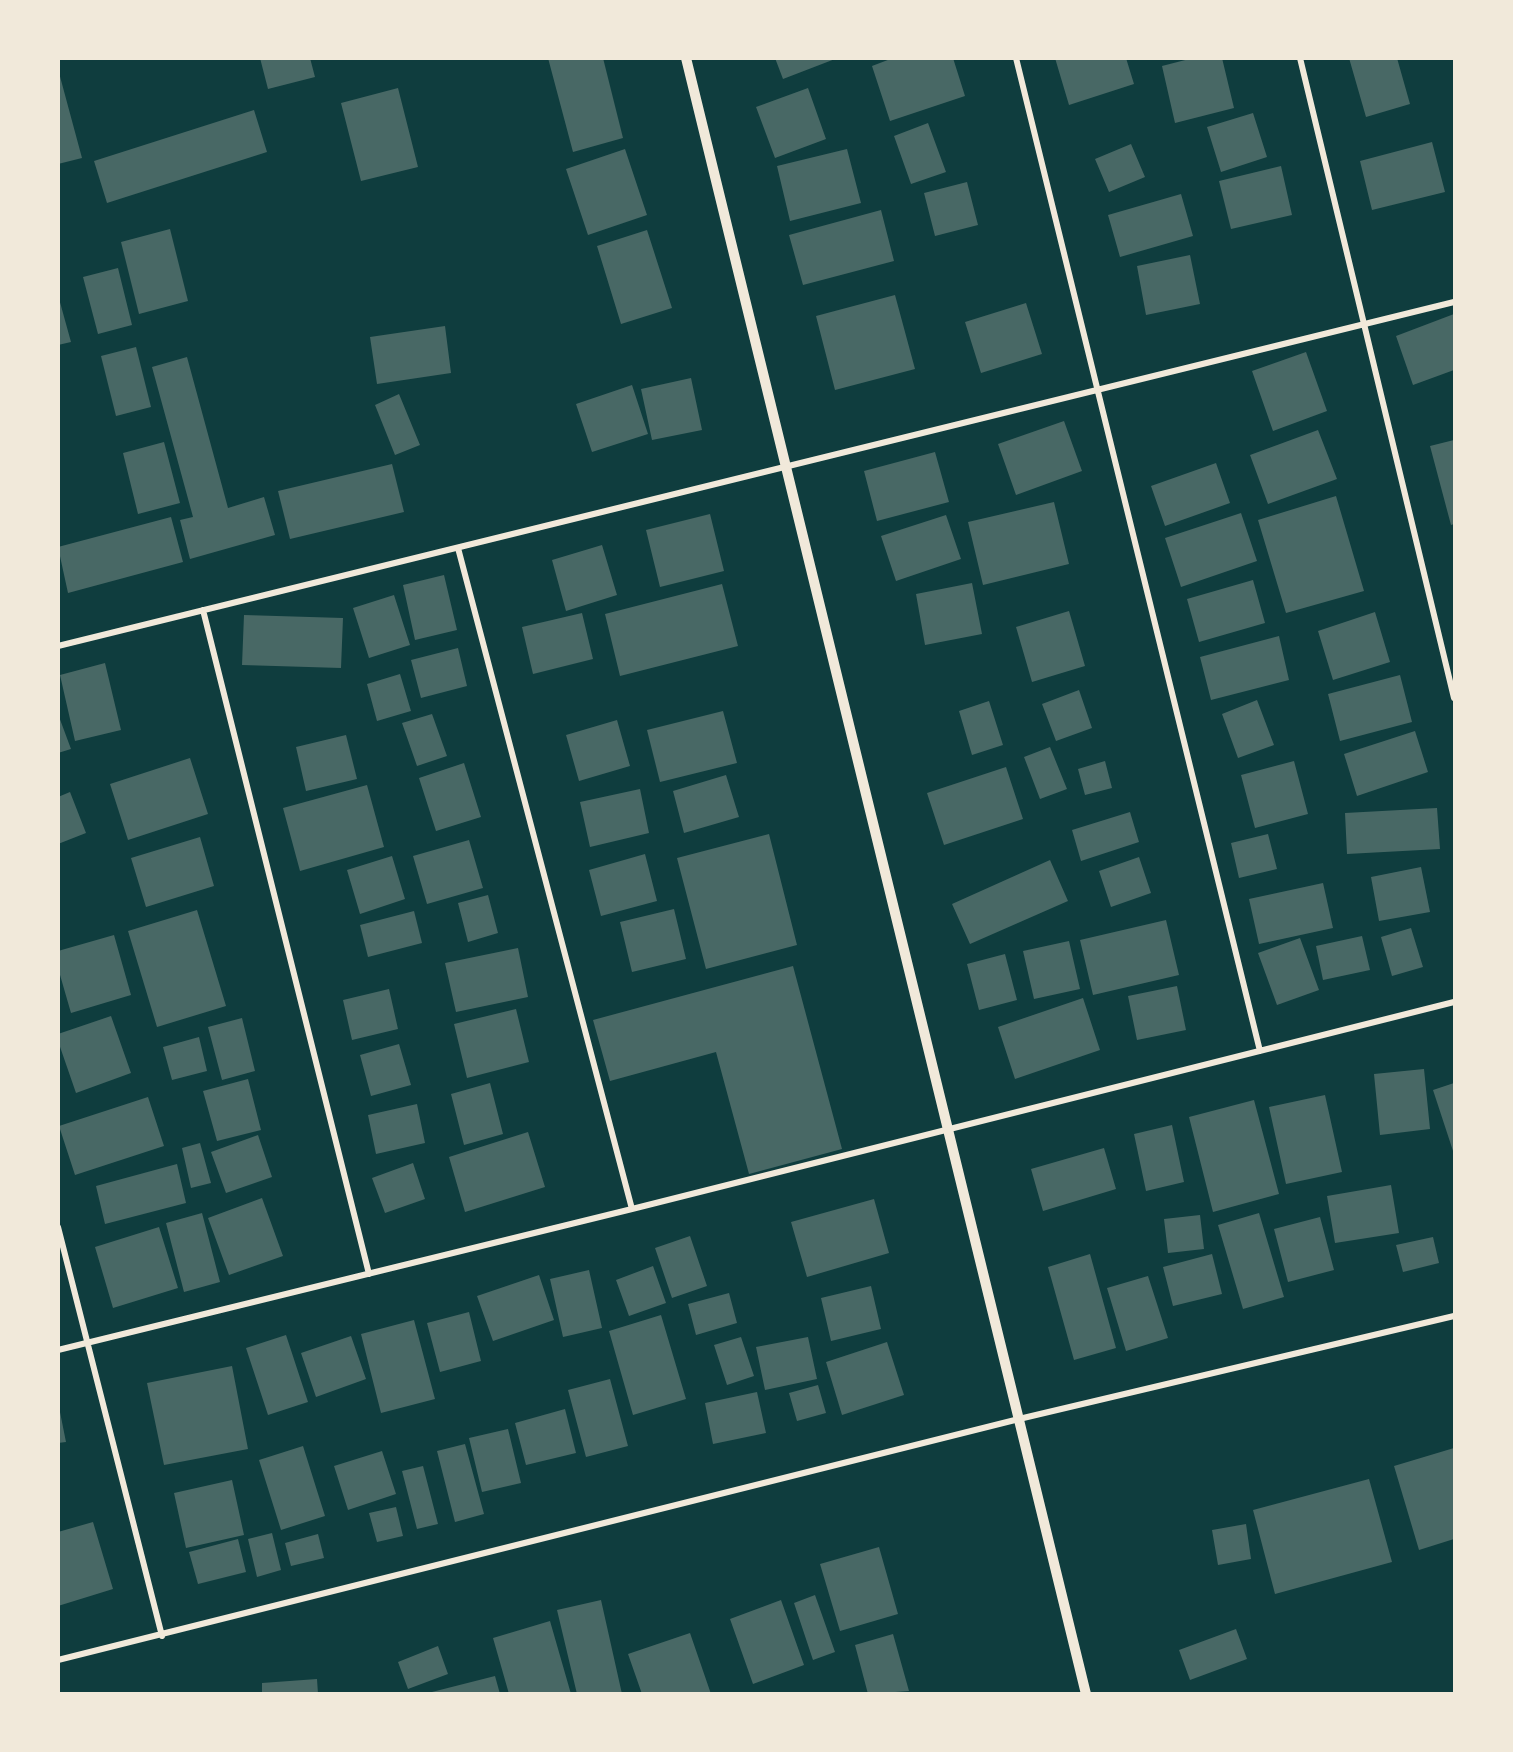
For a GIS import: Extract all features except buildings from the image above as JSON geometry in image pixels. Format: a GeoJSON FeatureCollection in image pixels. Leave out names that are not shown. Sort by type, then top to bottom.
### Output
{"type":"FeatureCollection","features":[{"type":"Feature","properties":{"kind":"street"},"geometry":{"type":"LineString","coordinates":[[686,58],[1086,1694]]}},
{"type":"Feature","properties":{"kind":"street"},"geometry":{"type":"LineString","coordinates":[[1016,58],[1260,1051]]}},
{"type":"Feature","properties":{"kind":"street"},"geometry":{"type":"LineString","coordinates":[[1300,58],[1455,698]]}},
{"type":"Feature","properties":{"kind":"street"},"geometry":{"type":"LineString","coordinates":[[58,646],[1455,302]]}},
{"type":"Feature","properties":{"kind":"street"},"geometry":{"type":"LineString","coordinates":[[458,548],[632,1209]]}},
{"type":"Feature","properties":{"kind":"street"},"geometry":{"type":"LineString","coordinates":[[203,610],[369,1274]]}},
{"type":"Feature","properties":{"kind":"street"},"geometry":{"type":"LineString","coordinates":[[58,1350],[632,1209],[1455,1002]]}},
{"type":"Feature","properties":{"kind":"street"},"geometry":{"type":"LineString","coordinates":[[58,1227],[162,1636]]}},
{"type":"Feature","properties":{"kind":"street"},"geometry":{"type":"LineString","coordinates":[[58,1660],[162,1636],[1019,1419],[1455,1316]]}}]}
